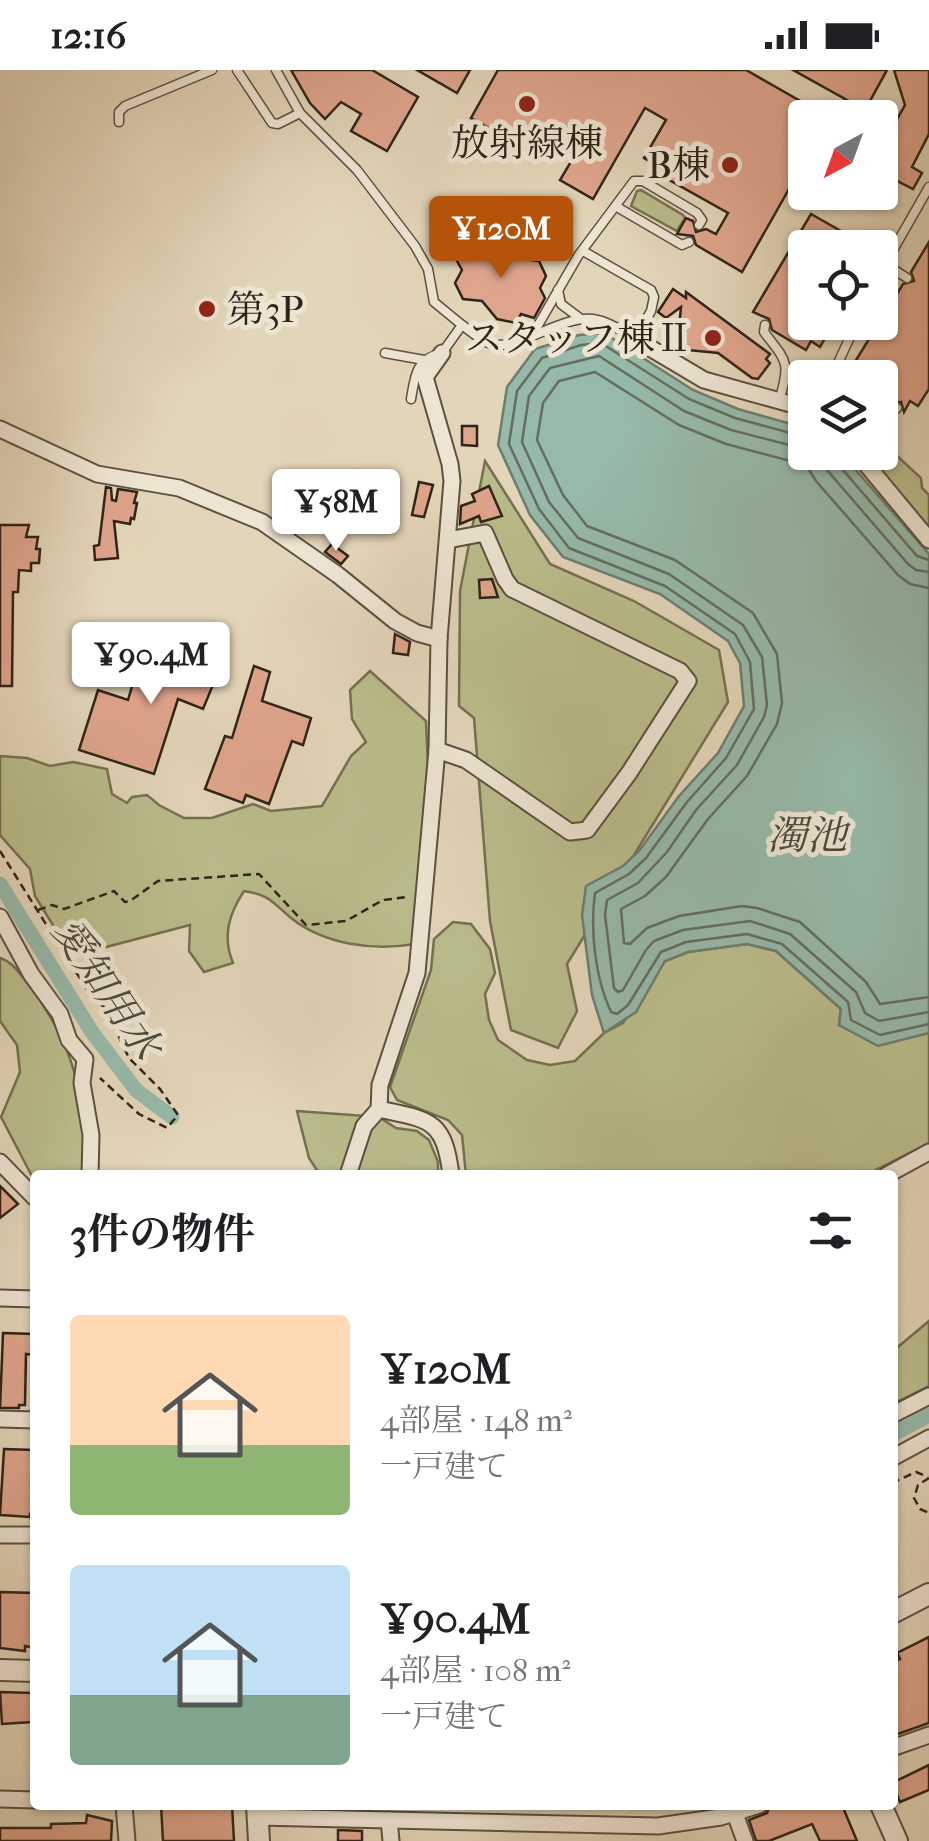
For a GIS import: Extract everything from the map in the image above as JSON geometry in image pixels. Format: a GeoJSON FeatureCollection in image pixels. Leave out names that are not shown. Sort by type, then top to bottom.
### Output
{"type":"FeatureCollection","features":[{"type":"Feature","properties":{"kind":"street"},"geometry":{"type":"LineString","coordinates":[[635,339],[704,380],[788,403]]}},
{"type":"Feature","properties":{"kind":"street"},"geometry":{"type":"LineString","coordinates":[[350,1170],[364,1126],[379,1109],[380,1085],[418,973],[436,750],[450,464],[426,378],[442,353]]}},
{"type":"Feature","properties":{"kind":"street"},"geometry":{"type":"LineString","coordinates":[[0,429],[97,474],[179,488],[262,522],[395,620],[416,633],[439,639]]}},
{"type":"Feature","properties":{"kind":"street"},"geometry":{"type":"LineString","coordinates":[[871,470],[929,540]]}},
{"type":"Feature","properties":{"kind":"street"},"geometry":{"type":"LineString","coordinates":[[436,750],[466,760],[570,832],[587,830],[629,773],[688,680],[680,670],[512,588],[504,579],[485,533],[448,540]]}},
{"type":"Feature","properties":{"kind":"street"},"geometry":{"type":"LineString","coordinates":[[0,917],[31,974],[60,1014],[69,1040],[85,1059],[82,1082],[91,1135],[90,1170]]}},
{"type":"Feature","properties":{"kind":"street"},"geometry":{"type":"LineString","coordinates":[[379,1109],[413,1116],[437,1129],[448,1149],[450,1170]]}},
{"type":"Feature","properties":{"kind":"street"},"geometry":{"type":"LineString","coordinates":[[896,1170],[929,1152]]}},
{"type":"Feature","properties":{"kind":"street"},"geometry":{"type":"LineString","coordinates":[[0,1162],[30,1193]]}},
{"type":"Feature","properties":{"kind":"street"},"geometry":{"type":"LineString","coordinates":[[0,1298],[30,1299]]}},
{"type":"Feature","properties":{"kind":"street"},"geometry":{"type":"LineString","coordinates":[[898,1412],[929,1396]]}},
{"type":"Feature","properties":{"kind":"street"},"geometry":{"type":"LineString","coordinates":[[0,1419],[30,1420]]}},
{"type":"Feature","properties":{"kind":"street"},"geometry":{"type":"LineString","coordinates":[[898,1455],[929,1438]]}},
{"type":"Feature","properties":{"kind":"street"},"geometry":{"type":"LineString","coordinates":[[0,1535],[30,1535]]}},
{"type":"Feature","properties":{"kind":"street"},"geometry":{"type":"LineString","coordinates":[[898,1610],[929,1594]]}},
{"type":"Feature","properties":{"kind":"street"},"geometry":{"type":"LineString","coordinates":[[0,1670],[30,1671]]}},
{"type":"Feature","properties":{"kind":"street"},"geometry":{"type":"LineString","coordinates":[[898,1746],[929,1735]]}},
{"type":"Feature","properties":{"kind":"street"},"geometry":{"type":"LineString","coordinates":[[0,1800],[30,1800]]}},
{"type":"Feature","properties":{"kind":"street"},"geometry":{"type":"LineString","coordinates":[[124,1810],[127,1841]]}},
{"type":"Feature","properties":{"kind":"street"},"geometry":{"type":"LineString","coordinates":[[259,1841],[257,1811],[389,1820],[658,1826],[746,1810]]}},
{"type":"Feature","properties":{"kind":"street"},"geometry":{"type":"LineString","coordinates":[[883,1810],[897,1841]]}},
{"type":"Feature","properties":{"kind":"street"},"geometry":{"type":"LineString","coordinates":[[736,1814],[745,1841]]}},
{"type":"Feature","properties":{"kind":"street"},"geometry":{"type":"LineString","coordinates":[[389,1820],[390,1841]]}},
{"type":"Feature","properties":{"kind":"lane"},"geometry":{"type":"LineString","coordinates":[[119,122],[120,112],[126,106],[212,70]]}},
{"type":"Feature","properties":{"kind":"lane"},"geometry":{"type":"LineString","coordinates":[[238,70],[272,123],[300,113]]}},
{"type":"Feature","properties":{"kind":"lane"},"geometry":{"type":"LineString","coordinates":[[276,70],[300,113],[357,170],[415,246],[428,269],[434,302],[462,325],[488,344],[502,346],[582,319]]}},
{"type":"Feature","properties":{"kind":"lane"},"geometry":{"type":"LineString","coordinates":[[532,334],[582,251],[634,181],[643,181],[697,213],[702,220],[700,225]]}},
{"type":"Feature","properties":{"kind":"lane"},"geometry":{"type":"LineString","coordinates":[[898,240],[929,188]]}},
{"type":"Feature","properties":{"kind":"lane"},"geometry":{"type":"LineString","coordinates":[[617,207],[682,245],[690,242]]}},
{"type":"Feature","properties":{"kind":"lane"},"geometry":{"type":"LineString","coordinates":[[558,290],[561,304],[582,319],[611,324],[635,339],[652,311],[651,290],[582,251]]}},
{"type":"Feature","properties":{"kind":"lane"},"geometry":{"type":"LineString","coordinates":[[898,275],[907,278]]}},
{"type":"Feature","properties":{"kind":"lane"},"geometry":{"type":"LineString","coordinates":[[386,353],[424,360],[442,353],[462,325]]}},
{"type":"Feature","properties":{"kind":"lane"},"geometry":{"type":"LineString","coordinates":[[765,326],[764,332],[782,350],[785,361],[779,401]]}},
{"type":"Feature","properties":{"kind":"lane"},"geometry":{"type":"LineString","coordinates":[[411,399],[415,376],[424,360]]}},
{"type":"Feature","properties":{"kind":"path"},"geometry":{"type":"LineString","coordinates":[[0,851],[88,992],[105,1008],[130,1058],[178,1115],[167,1128],[139,1114],[85,1059]]}},
{"type":"Feature","properties":{"kind":"path"},"geometry":{"type":"LineString","coordinates":[[36,911],[52,905],[64,909],[114,890],[125,902],[158,881],[260,874],[306,925],[346,921],[383,900],[423,895]]}},
{"type":"Feature","properties":{"kind":"path"},"geometry":{"type":"LineString","coordinates":[[898,1480],[916,1472],[929,1478]]}},
{"type":"Feature","properties":{"kind":"path"},"geometry":{"type":"LineString","coordinates":[[929,1478],[918,1485],[914,1498],[920,1509],[929,1513]]}},
{"type":"Feature","properties":{"kind":"green space"},"geometry":{"type":"Polygon","coordinates":[[[641,190],[683,215],[677,231],[631,206],[641,190]]]}},
{"type":"Feature","properties":{"kind":"green space"},"geometry":{"type":"Polygon","coordinates":[[[898,457],[921,478],[922,488],[929,495],[929,534],[875,470],[898,470],[898,457]]]}},
{"type":"Feature","properties":{"kind":"green space"},"geometry":{"type":"Polygon","coordinates":[[[485,461],[550,564],[634,601],[719,650],[728,702],[567,964],[577,1011],[558,1048],[511,1030],[490,921],[474,718],[459,706],[460,591],[485,461]]]}},
{"type":"Feature","properties":{"kind":"green space"},"geometry":{"type":"Polygon","coordinates":[[[370,671],[426,721],[429,788],[415,944],[383,947],[334,940],[304,927],[265,897],[244,891],[229,925],[233,963],[204,972],[189,951],[190,925],[72,956],[35,896],[30,869],[0,835],[0,756],[27,758],[50,766],[73,762],[107,769],[112,794],[127,803],[132,797],[147,795],[184,818],[212,818],[253,804],[271,811],[322,806],[351,756],[366,742],[352,719],[350,690],[370,671]]]}},
{"type":"Feature","properties":{"kind":"green space"},"geometry":{"type":"Polygon","coordinates":[[[453,922],[471,924],[490,949],[495,973],[485,994],[489,1020],[498,1040],[527,1060],[550,1065],[575,1061],[604,1033],[623,1023],[665,961],[688,952],[747,944],[776,951],[841,1009],[839,1025],[878,1045],[929,1033],[929,1143],[876,1170],[466,1170],[462,1135],[448,1120],[397,1100],[390,1087],[431,970],[434,939],[453,922]]]}},
{"type":"Feature","properties":{"kind":"green space"},"geometry":{"type":"Polygon","coordinates":[[[0,958],[12,965],[28,984],[67,1051],[80,1097],[84,1170],[30,1172],[1,1117],[20,1072],[17,1045],[0,1021],[0,958]]]}},
{"type":"Feature","properties":{"kind":"green space"},"geometry":{"type":"Polygon","coordinates":[[[297,1111],[379,1117],[396,1128],[417,1131],[429,1140],[438,1170],[317,1170],[309,1158],[297,1111]]]}},
{"type":"Feature","properties":{"kind":"green space"},"geometry":{"type":"Polygon","coordinates":[[[929,1321],[929,1386],[898,1402],[898,1347],[929,1321]]]}},
{"type":"Feature","properties":{"kind":"water","name":"濁池"},"geometry":{"type":"Polygon","coordinates":[[[604,333],[693,390],[738,409],[788,423],[788,470],[856,470],[929,554],[929,1033],[878,1046],[839,1025],[841,1009],[776,951],[747,944],[688,952],[665,961],[636,1012],[604,1033],[592,995],[582,915],[586,886],[623,866],[639,851],[679,796],[718,753],[744,706],[740,663],[728,641],[660,594],[563,557],[530,515],[498,445],[507,387],[535,349],[579,335],[604,333]]]}},
{"type":"Feature","properties":{"kind":"building"},"geometry":{"type":"Polygon","coordinates":[[[291,70],[372,70],[418,97],[387,151],[351,131],[361,114],[341,102],[325,119],[310,103],[291,70]]]}},
{"type":"Feature","properties":{"kind":"building"},"geometry":{"type":"Polygon","coordinates":[[[417,70],[470,70],[457,93],[417,70]]]}},
{"type":"Feature","properties":{"kind":"building"},"geometry":{"type":"Polygon","coordinates":[[[498,70],[746,70],[798,100],[788,100],[788,191],[742,272],[696,245],[693,236],[677,234],[686,218],[693,221],[696,232],[706,229],[716,234],[728,213],[664,177],[667,172],[644,158],[666,120],[645,108],[593,199],[560,180],[572,160],[551,147],[544,159],[471,118],[498,70]]]}},
{"type":"Feature","properties":{"kind":"building"},"geometry":{"type":"Polygon","coordinates":[[[793,70],[887,70],[870,100],[847,100],[793,70]]]}},
{"type":"Feature","properties":{"kind":"building"},"geometry":{"type":"Polygon","coordinates":[[[894,70],[929,70],[929,134],[912,167],[922,173],[913,189],[898,181],[898,117],[905,105],[894,70]]]}},
{"type":"Feature","properties":{"kind":"building"},"geometry":{"type":"Polygon","coordinates":[[[811,214],[839,230],[802,230],[811,214]]]}},
{"type":"Feature","properties":{"kind":"building"},"geometry":{"type":"Polygon","coordinates":[[[486,237],[502,240],[516,258],[539,261],[546,276],[540,288],[545,298],[534,318],[521,314],[516,323],[497,319],[482,301],[463,299],[455,283],[462,270],[457,261],[467,246],[480,249],[486,237]]]}},
{"type":"Feature","properties":{"kind":"building"},"geometry":{"type":"Polygon","coordinates":[[[929,242],[929,389],[918,406],[910,401],[904,412],[898,403],[898,360],[856,360],[868,340],[898,340],[898,292],[903,284],[914,281],[911,272],[929,242]]]}},
{"type":"Feature","properties":{"kind":"building"},"geometry":{"type":"Polygon","coordinates":[[[788,253],[788,339],[772,330],[769,319],[753,312],[788,253]]]}},
{"type":"Feature","properties":{"kind":"building","name":"スタッフ棟Ⅱ"},"geometry":{"type":"Polygon","coordinates":[[[673,289],[686,298],[686,292],[770,354],[766,359],[770,363],[758,379],[718,353],[677,349],[681,307],[666,318],[658,312],[673,289]]]}},
{"type":"Feature","properties":{"kind":"building"},"geometry":{"type":"Polygon","coordinates":[[[789,340],[824,340],[820,347],[811,341],[806,350],[789,340]]]}},
{"type":"Feature","properties":{"kind":"building"},"geometry":{"type":"Polygon","coordinates":[[[462,426],[477,426],[477,446],[462,445],[462,426]]]}},
{"type":"Feature","properties":{"kind":"building"},"geometry":{"type":"Polygon","coordinates":[[[419,482],[433,485],[424,517],[412,515],[419,482]]]}},
{"type":"Feature","properties":{"kind":"building"},"geometry":{"type":"Polygon","coordinates":[[[489,486],[502,516],[481,522],[479,516],[460,524],[461,506],[475,501],[472,494],[489,486]]]}},
{"type":"Feature","properties":{"kind":"building"},"geometry":{"type":"Polygon","coordinates":[[[106,487],[111,488],[112,500],[116,501],[118,489],[137,492],[137,503],[130,524],[114,521],[118,558],[95,560],[94,546],[99,545],[106,487]]]}},
{"type":"Feature","properties":{"kind":"building"},"geometry":{"type":"Polygon","coordinates":[[[0,525],[29,525],[26,537],[38,537],[36,549],[40,549],[39,563],[31,563],[31,571],[19,570],[18,592],[13,592],[12,686],[0,686],[0,525]]]}},
{"type":"Feature","properties":{"kind":"building"},"geometry":{"type":"Polygon","coordinates":[[[332,544],[348,556],[341,564],[325,552],[332,544]]]}},
{"type":"Feature","properties":{"kind":"building"},"geometry":{"type":"Polygon","coordinates":[[[492,579],[498,597],[480,598],[479,580],[492,579]]]}},
{"type":"Feature","properties":{"kind":"building"},"geometry":{"type":"Polygon","coordinates":[[[395,634],[410,642],[408,655],[393,653],[395,634]]]}},
{"type":"Feature","properties":{"kind":"building"},"geometry":{"type":"Polygon","coordinates":[[[196,638],[227,651],[203,709],[178,699],[154,774],[79,750],[98,690],[128,700],[133,683],[148,687],[165,644],[190,654],[196,638]]]}},
{"type":"Feature","properties":{"kind":"building"},"geometry":{"type":"Polygon","coordinates":[[[254,666],[270,672],[262,701],[311,718],[303,745],[292,741],[269,804],[246,795],[243,803],[205,789],[225,736],[232,738],[254,666]]]}},
{"type":"Feature","properties":{"kind":"building"},"geometry":{"type":"Polygon","coordinates":[[[0,1186],[18,1204],[0,1218],[0,1186]]]}},
{"type":"Feature","properties":{"kind":"building"},"geometry":{"type":"Polygon","coordinates":[[[3,1333],[30,1334],[25,1405],[0,1408],[3,1333]]]}},
{"type":"Feature","properties":{"kind":"building"},"geometry":{"type":"Polygon","coordinates":[[[4,1449],[30,1450],[30,1517],[0,1515],[4,1449]]]}},
{"type":"Feature","properties":{"kind":"building"},"geometry":{"type":"Polygon","coordinates":[[[0,1592],[30,1593],[30,1647],[25,1646],[25,1651],[0,1648],[0,1592]]]}},
{"type":"Feature","properties":{"kind":"building"},"geometry":{"type":"Polygon","coordinates":[[[929,1637],[929,1723],[898,1734],[900,1659],[898,1652],[929,1637]]]}},
{"type":"Feature","properties":{"kind":"building"},"geometry":{"type":"Polygon","coordinates":[[[0,1692],[30,1693],[30,1722],[2,1724],[0,1692]]]}},
{"type":"Feature","properties":{"kind":"building"},"geometry":{"type":"Polygon","coordinates":[[[929,1765],[929,1790],[900,1802],[898,1780],[929,1765]]]}},
{"type":"Feature","properties":{"kind":"building"},"geometry":{"type":"Polygon","coordinates":[[[161,1810],[232,1810],[234,1841],[163,1841],[161,1810]]]}},
{"type":"Feature","properties":{"kind":"building"},"geometry":{"type":"Polygon","coordinates":[[[844,1810],[857,1841],[820,1841],[812,1824],[769,1841],[756,1841],[749,1820],[767,1813],[844,1810]]]}},
{"type":"Feature","properties":{"kind":"building"},"geometry":{"type":"Polygon","coordinates":[[[87,1815],[112,1821],[111,1841],[0,1841],[0,1828],[86,1823],[87,1815]]]}},
{"type":"Feature","properties":{"kind":"building"},"geometry":{"type":"Polygon","coordinates":[[[338,1830],[362,1831],[362,1841],[338,1841],[338,1830]]]}},
{"type":"Feature","properties":{"kind":"waterway","name":"愛知用水"},"geometry":{"type":"LineString","coordinates":[[0,884],[92,1032],[136,1090],[172,1117]]}},
{"type":"Feature","properties":{"kind":"waterway","name":"愛知用水"},"geometry":{"type":"LineString","coordinates":[[898,1432],[929,1415]]}},
{"type":"Feature","properties":{"kind":"place","name":"放射線棟"},"geometry":{"type":"Point","coordinates":[527,104]}},
{"type":"Feature","properties":{"kind":"place","name":"B棟"},"geometry":{"type":"Point","coordinates":[730,165]}},
{"type":"Feature","properties":{"kind":"place","name":"第3P"},"geometry":{"type":"Point","coordinates":[207,309]}},
{"type":"Feature","properties":{"kind":"place","name":"スタッフ棟Ⅱ"},"geometry":{"type":"Point","coordinates":[713,338]}}]}
